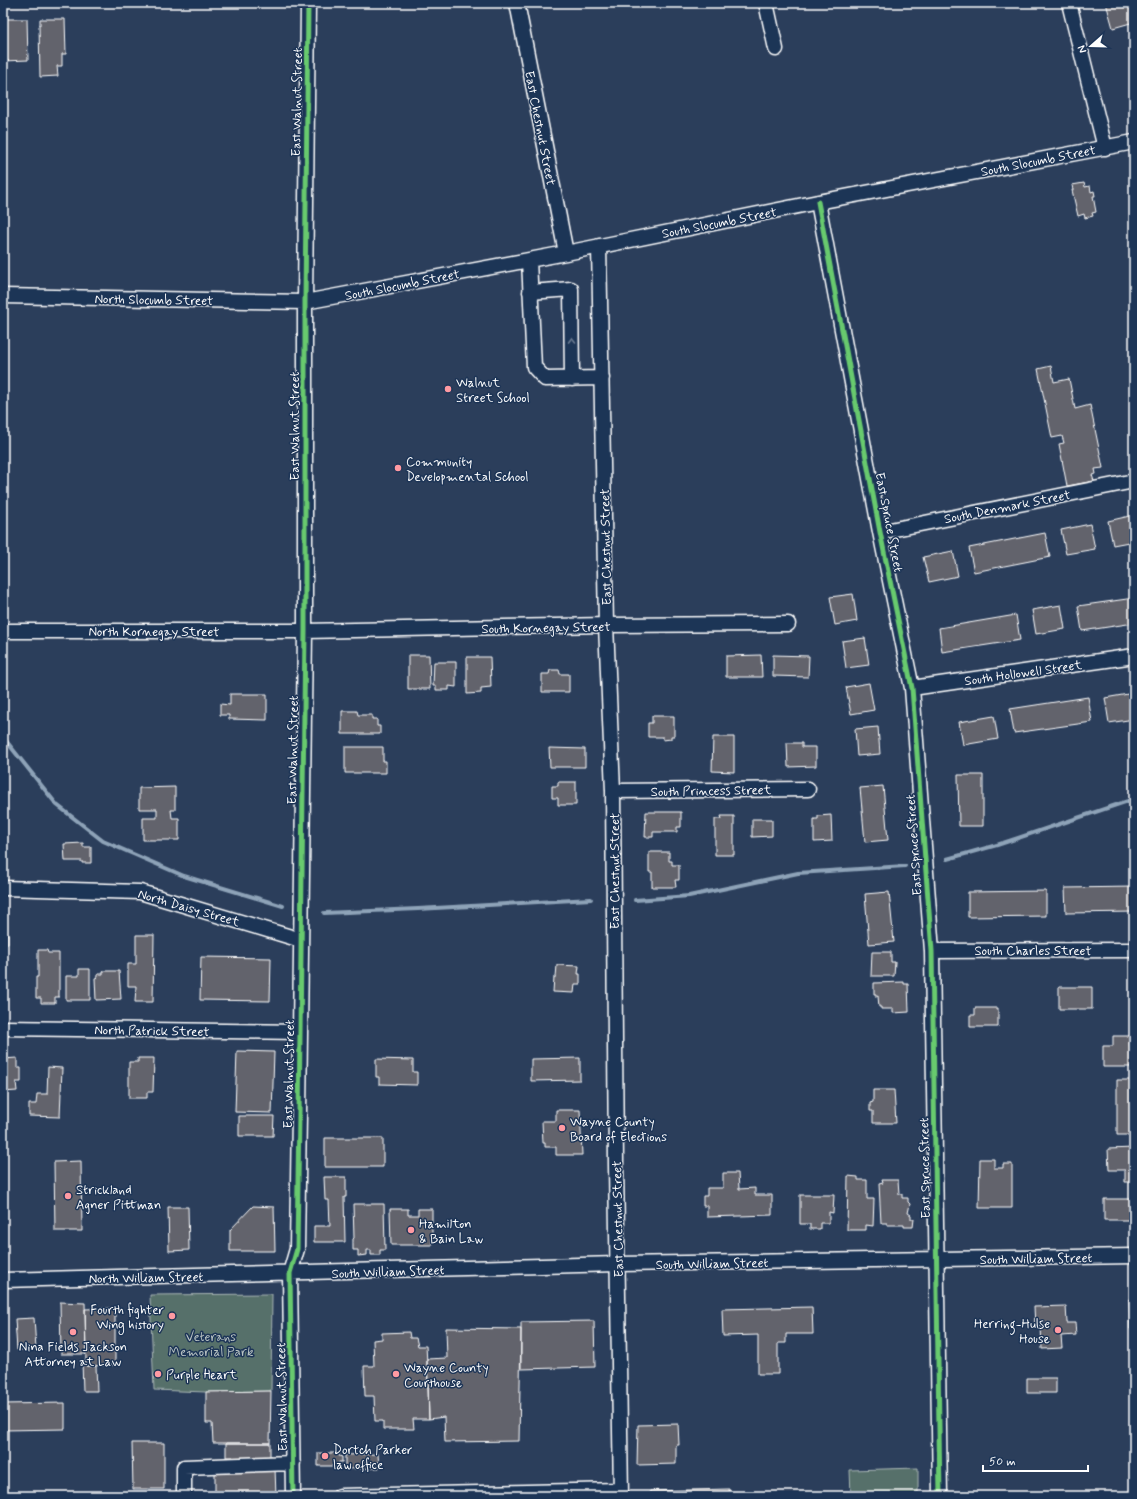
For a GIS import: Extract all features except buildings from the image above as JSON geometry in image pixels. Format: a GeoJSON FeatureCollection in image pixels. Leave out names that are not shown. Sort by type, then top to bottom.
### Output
{"type":"FeatureCollection","features":[{"type":"Feature","properties":{"kind":"street","name":"East Walnut Street"},"geometry":{"type":"LineString","coordinates":[[293,1496],[290,1273],[297,1249],[305,632],[305,302],[308,3]]}},
{"type":"Feature","properties":{"kind":"street","name":"East Chestnut Street"},"geometry":{"type":"LineString","coordinates":[[517,3],[566,254]]}},
{"type":"Feature","properties":{"kind":"street"},"geometry":{"type":"LineString","coordinates":[[766,3],[776,49]]}},
{"type":"Feature","properties":{"kind":"street"},"geometry":{"type":"LineString","coordinates":[[1069,3],[1106,148]]}},
{"type":"Feature","properties":{"kind":"street","name":"South Slocumb Street"},"geometry":{"type":"LineString","coordinates":[[305,302],[566,254],[818,202],[1134,142]]}},
{"type":"Feature","properties":{"kind":"street","name":"East Spruce Street"},"geometry":{"type":"LineString","coordinates":[[818,202],[880,532],[912,688],[932,951],[940,1496]]}},
{"type":"Feature","properties":{"kind":"street","name":"East Chestnut Street"},"geometry":{"type":"LineString","coordinates":[[599,246],[606,625],[613,791],[621,1493]]}},
{"type":"Feature","properties":{"kind":"street"},"geometry":{"type":"LineString","coordinates":[[529,260],[534,368],[545,379],[602,378]]}},
{"type":"Feature","properties":{"kind":"street"},"geometry":{"type":"LineString","coordinates":[[530,292],[571,289],[572,379]]}},
{"type":"Feature","properties":{"kind":"street","name":"North Slocumb Street"},"geometry":{"type":"LineString","coordinates":[[3,296],[305,302]]}},
{"type":"Feature","properties":{"kind":"street","name":"South Denmark Street"},"geometry":{"type":"LineString","coordinates":[[880,532],[1134,481]]}},
{"type":"Feature","properties":{"kind":"street","name":"South Kornegay Street"},"geometry":{"type":"LineString","coordinates":[[305,632],[606,625],[788,624]]}},
{"type":"Feature","properties":{"kind":"street","name":"North Kornegay Street"},"geometry":{"type":"LineString","coordinates":[[3,631],[305,632]]}},
{"type":"Feature","properties":{"kind":"street","name":"South Hollowell Street"},"geometry":{"type":"LineString","coordinates":[[912,688],[1134,656]]}},
{"type":"Feature","properties":{"kind":"street","name":"South Princess Street"},"geometry":{"type":"LineString","coordinates":[[613,791],[808,789]]}},
{"type":"Feature","properties":{"kind":"street","name":"North Daisy Street"},"geometry":{"type":"LineString","coordinates":[[3,888],[140,892],[301,940]]}},
{"type":"Feature","properties":{"kind":"street","name":"South Charles Street"},"geometry":{"type":"LineString","coordinates":[[932,951],[1134,950]]}},
{"type":"Feature","properties":{"kind":"street","name":"North Patrick Street"},"geometry":{"type":"LineString","coordinates":[[3,1028],[300,1032]]}},
{"type":"Feature","properties":{"kind":"street","name":"South William Street"},"geometry":{"type":"LineString","coordinates":[[290,1273],[618,1264],[1134,1256]]}},
{"type":"Feature","properties":{"kind":"street","name":"North William Street"},"geometry":{"type":"LineString","coordinates":[[3,1280],[290,1273]]}},
{"type":"Feature","properties":{"kind":"street"},"geometry":{"type":"LineString","coordinates":[[184,1496],[184,1467],[293,1463]]}},
{"type":"Feature","properties":{"kind":"street"},"geometry":{"type":"LineString","coordinates":[[340,1496],[621,1493]]}},
{"type":"Feature","properties":{"kind":"green space","name":"Veterans Memorial Park"},"geometry":{"type":"Polygon","coordinates":[[[272,1294],[271,1391],[206,1392],[154,1390],[150,1295],[272,1294]]]}},
{"type":"Feature","properties":{"kind":"green space"},"geometry":{"type":"Polygon","coordinates":[[[918,1468],[918,1496],[851,1496],[850,1470],[918,1468]]]}},
{"type":"Feature","properties":{"kind":"waterway"},"geometry":{"type":"LineString","coordinates":[[3,737],[57,805],[103,841],[184,876],[283,906]]}},
{"type":"Feature","properties":{"kind":"waterway"},"geometry":{"type":"LineString","coordinates":[[947,859],[997,845],[1134,799]]}},
{"type":"Feature","properties":{"kind":"waterway"},"geometry":{"type":"LineString","coordinates":[[635,900],[689,896],[798,873],[905,866]]}},
{"type":"Feature","properties":{"kind":"waterway"},"geometry":{"type":"LineString","coordinates":[[324,913],[591,899]]}},
{"type":"Feature","properties":{"kind":"cycle path"},"geometry":{"type":"LineString","coordinates":[[293,1496],[290,1273],[297,1249],[299,1114],[305,631],[305,302],[308,3]]}},
{"type":"Feature","properties":{"kind":"cycle path"},"geometry":{"type":"LineString","coordinates":[[818,202],[880,532],[912,688],[932,951],[940,1496]]}},
{"type":"Feature","properties":{"kind":"place","name":"Walnut Street School"},"geometry":{"type":"Point","coordinates":[448,389]}},
{"type":"Feature","properties":{"kind":"place","name":"Community Developmental School"},"geometry":{"type":"Point","coordinates":[398,468]}},
{"type":"Feature","properties":{"kind":"place","name":"Wayne County Board of Elections"},"geometry":{"type":"Point","coordinates":[562,1128]}},
{"type":"Feature","properties":{"kind":"place","name":"Strickland Agner Pittman"},"geometry":{"type":"Point","coordinates":[68,1196]}},
{"type":"Feature","properties":{"kind":"place","name":"Hamilton & Bain Law"},"geometry":{"type":"Point","coordinates":[411,1230]}},
{"type":"Feature","properties":{"kind":"place","name":"Fourth fighter Wing history"},"geometry":{"type":"Point","coordinates":[172,1316]}},
{"type":"Feature","properties":{"kind":"place","name":"Herring-Hulse House"},"geometry":{"type":"Point","coordinates":[1058,1330]}},
{"type":"Feature","properties":{"kind":"place","name":"Nina Fields Jackson Attorney at Law"},"geometry":{"type":"Point","coordinates":[73,1332]}},
{"type":"Feature","properties":{"kind":"place","name":"Purple Heart"},"geometry":{"type":"Point","coordinates":[158,1374]}},
{"type":"Feature","properties":{"kind":"place","name":"Wayne County Courthouse"},"geometry":{"type":"Point","coordinates":[396,1374]}},
{"type":"Feature","properties":{"kind":"place","name":"Dortch Parker law office"},"geometry":{"type":"Point","coordinates":[325,1456]}}]}
